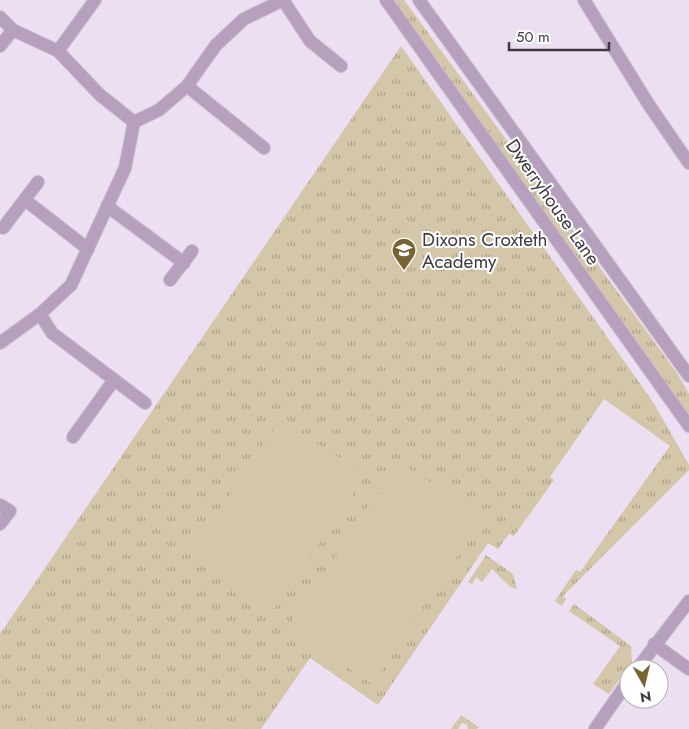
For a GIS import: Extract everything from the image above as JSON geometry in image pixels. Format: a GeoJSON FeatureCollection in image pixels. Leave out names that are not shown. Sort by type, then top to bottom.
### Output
{"type":"FeatureCollection","features":[{"type":"Feature","properties":{"kind":"street"},"geometry":{"type":"LineString","coordinates":[[58,51],[95,0]]}},
{"type":"Feature","properties":{"kind":"street"},"geometry":{"type":"LineString","coordinates":[[134,122],[159,110],[187,86],[216,45],[244,19],[283,0],[310,41],[341,66]]}},
{"type":"Feature","properties":{"kind":"street","name":"Dwerryhouse Lane"},"geometry":{"type":"LineString","coordinates":[[386,0],[689,426]]}},
{"type":"Feature","properties":{"kind":"street","name":"Dwerryhouse Lane"},"geometry":{"type":"LineString","coordinates":[[419,0],[689,376]]}},
{"type":"Feature","properties":{"kind":"street"},"geometry":{"type":"LineString","coordinates":[[584,0],[649,105],[689,163]]}},
{"type":"Feature","properties":{"kind":"street"},"geometry":{"type":"LineString","coordinates":[[0,17],[12,30],[58,51],[100,94],[134,122]]}},
{"type":"Feature","properties":{"kind":"street"},"geometry":{"type":"LineString","coordinates":[[0,46],[12,30]]}},
{"type":"Feature","properties":{"kind":"street"},"geometry":{"type":"LineString","coordinates":[[187,86],[264,148]]}},
{"type":"Feature","properties":{"kind":"street"},"geometry":{"type":"LineString","coordinates":[[0,343],[40,314],[72,285],[125,168],[134,122]]}},
{"type":"Feature","properties":{"kind":"street"},"geometry":{"type":"LineString","coordinates":[[3,228],[38,182]]}},
{"type":"Feature","properties":{"kind":"street"},"geometry":{"type":"LineString","coordinates":[[25,200],[88,248]]}},
{"type":"Feature","properties":{"kind":"street"},"geometry":{"type":"LineString","coordinates":[[107,206],[184,263]]}},
{"type":"Feature","properties":{"kind":"street"},"geometry":{"type":"LineString","coordinates":[[170,280],[192,251]]}},
{"type":"Feature","properties":{"kind":"street"},"geometry":{"type":"LineString","coordinates":[[40,314],[52,334],[146,403]]}},
{"type":"Feature","properties":{"kind":"street"},"geometry":{"type":"LineString","coordinates":[[73,437],[114,380]]}},
{"type":"Feature","properties":{"kind":"street"},"geometry":{"type":"LineString","coordinates":[[0,505],[10,510],[0,524]]}},
{"type":"Feature","properties":{"kind":"street"},"geometry":{"type":"LineString","coordinates":[[643,659],[689,600]]}},
{"type":"Feature","properties":{"kind":"street"},"geometry":{"type":"LineString","coordinates":[[654,644],[689,669]]}},
{"type":"Feature","properties":{"kind":"street"},"geometry":{"type":"LineString","coordinates":[[595,729],[619,694]]}},
{"type":"Feature","properties":{"kind":"green space"},"geometry":{"type":"Polygon","coordinates":[[[393,0],[404,0],[677,373],[689,394],[689,416],[393,0]]]}},
{"type":"Feature","properties":{"kind":"green space","name":"Dixons Croxteth Academy"},"geometry":{"type":"Polygon","coordinates":[[[401,46],[653,402],[689,465],[689,470],[563,596],[566,599],[562,606],[555,601],[576,570],[580,572],[670,446],[604,399],[550,477],[554,480],[514,536],[509,534],[498,549],[488,543],[378,705],[310,658],[261,729],[0,729],[0,634],[401,46]]]}},
{"type":"Feature","properties":{"kind":"green space"},"geometry":{"type":"Polygon","coordinates":[[[280,420],[366,475],[274,609],[190,553],[280,420]]]}},
{"type":"Feature","properties":{"kind":"green space"},"geometry":{"type":"Polygon","coordinates":[[[399,462],[483,517],[372,684],[287,628],[399,462]]]}},
{"type":"Feature","properties":{"kind":"green space"},"geometry":{"type":"Polygon","coordinates":[[[486,555],[513,574],[517,589],[510,587],[492,569],[482,582],[476,577],[472,584],[468,582],[486,555]]]}},
{"type":"Feature","properties":{"kind":"green space"},"geometry":{"type":"Polygon","coordinates":[[[574,604],[631,646],[632,659],[619,659],[619,680],[609,694],[593,684],[620,646],[569,611],[574,604]]]}},
{"type":"Feature","properties":{"kind":"green space"},"geometry":{"type":"Polygon","coordinates":[[[0,710],[28,729],[0,729],[0,710]]]}},
{"type":"Feature","properties":{"kind":"green space"},"geometry":{"type":"Polygon","coordinates":[[[461,715],[479,727],[477,729],[468,729],[467,725],[462,723],[458,729],[451,729],[461,715]]]}},
{"type":"Feature","properties":{"kind":"place","name":"Dixons Croxteth Academy"},"geometry":{"type":"Point","coordinates":[404,271]}}]}
